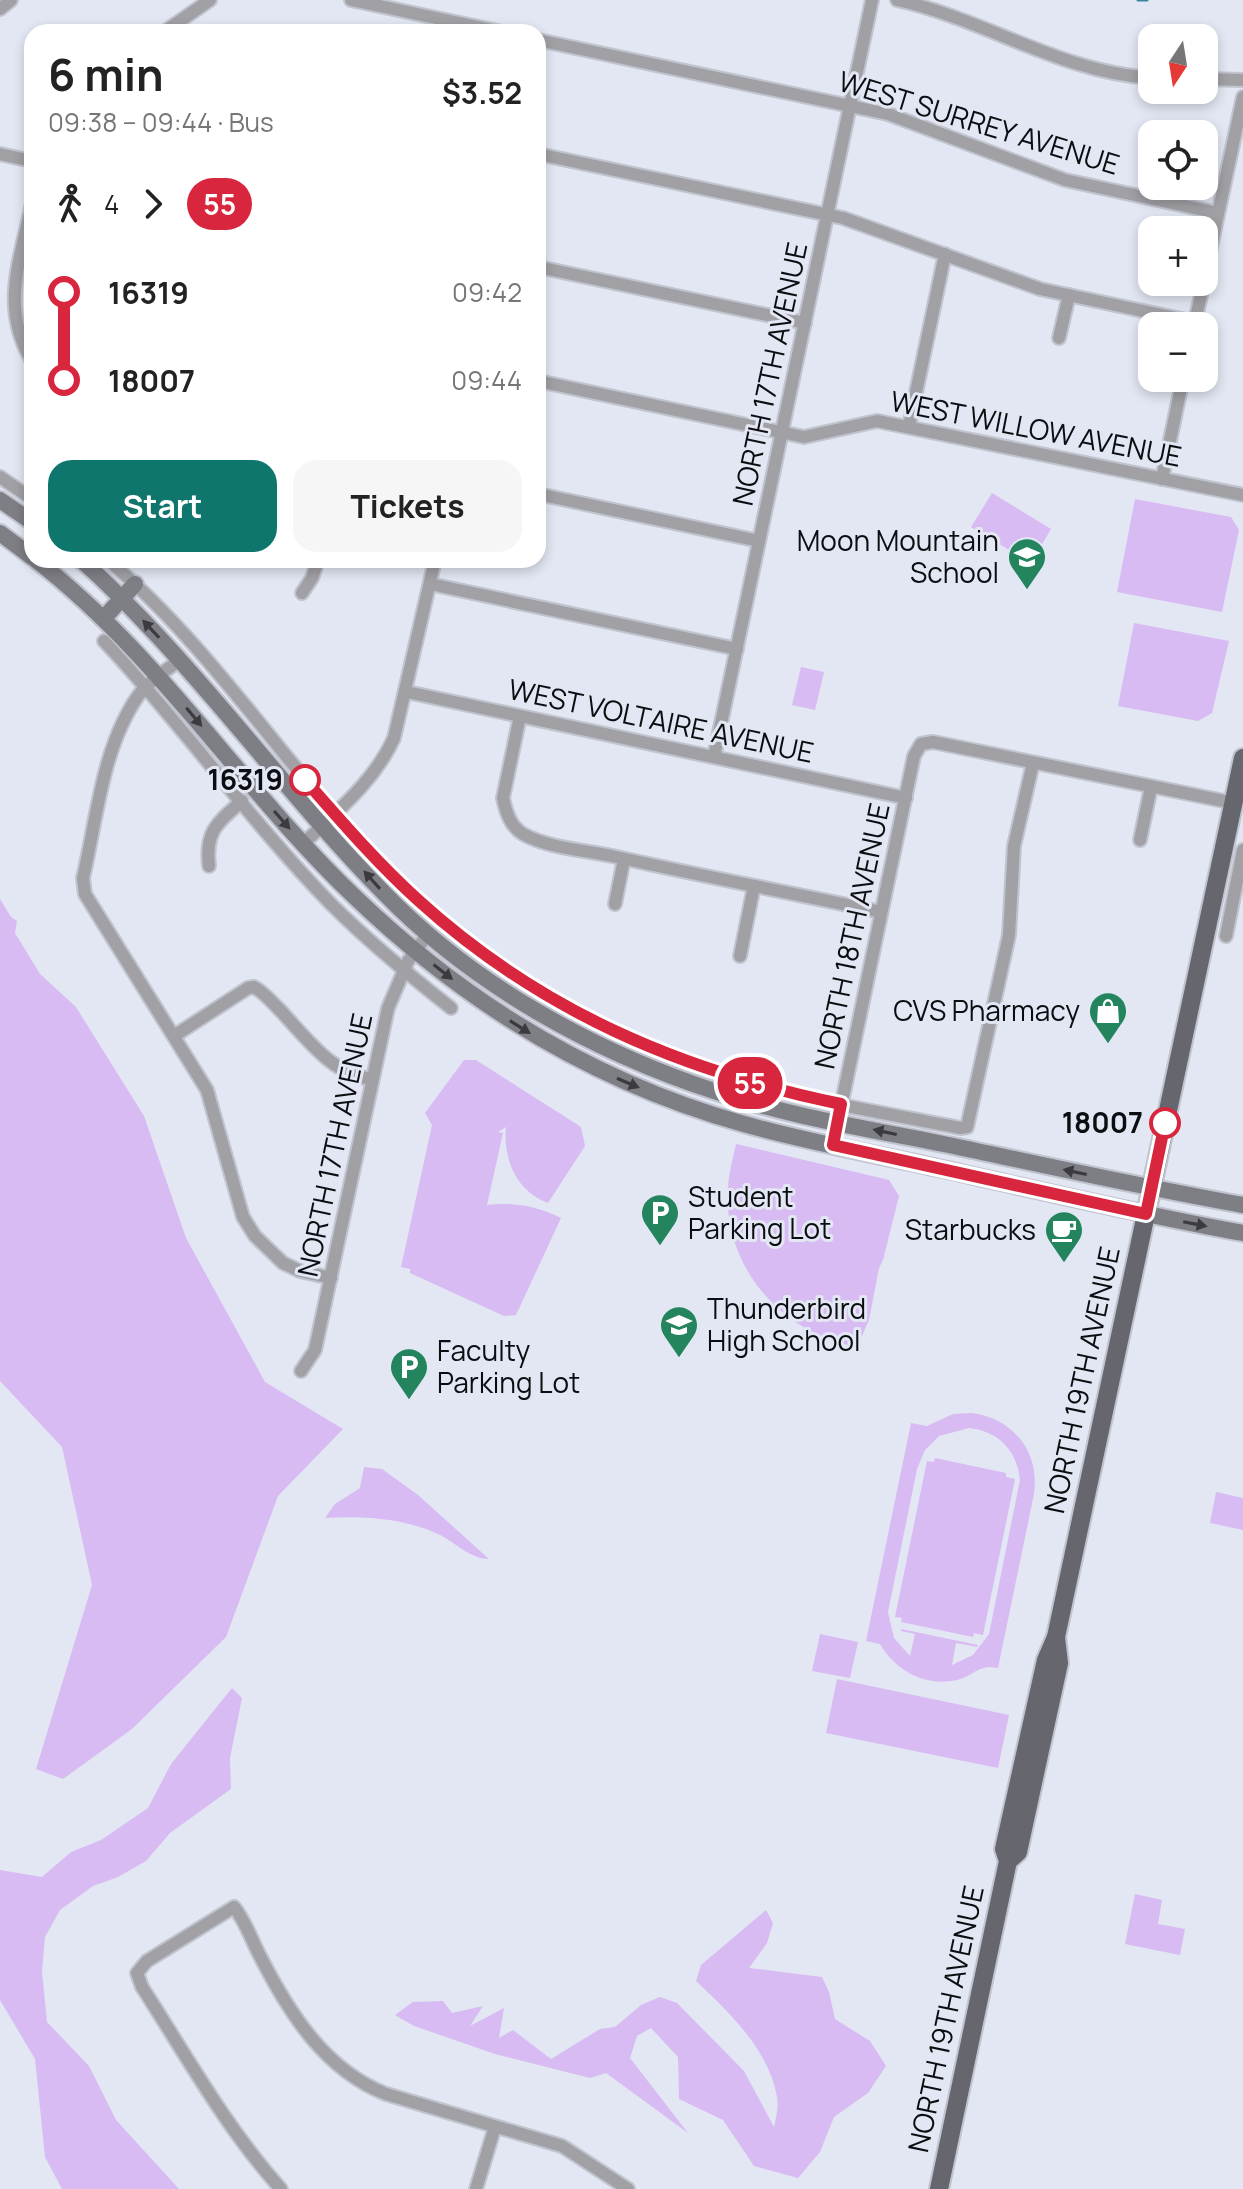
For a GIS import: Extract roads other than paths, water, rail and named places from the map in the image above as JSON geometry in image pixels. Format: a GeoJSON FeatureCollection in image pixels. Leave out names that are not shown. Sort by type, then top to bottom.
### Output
{"type":"FeatureCollection","features":[{"type":"Feature","properties":{"kind":"main road"},"geometry":{"type":"LineString","coordinates":[[0,500],[24,516]]}},
{"type":"Feature","properties":{"kind":"main road"},"geometry":{"type":"LineString","coordinates":[[0,533],[24,551]]}},
{"type":"Feature","properties":{"kind":"main road"},"geometry":{"type":"LineString","coordinates":[[45,568],[104,618],[152,681],[355,897],[415,951],[476,998],[525,1030],[607,1074],[710,1114],[833,1145],[1243,1233]]}},
{"type":"Feature","properties":{"kind":"main road"},"geometry":{"type":"LineString","coordinates":[[90,568],[180,660],[384,894],[428,934],[486,977],[567,1029],[636,1061],[716,1092],[838,1122],[1243,1205]]}},
{"type":"Feature","properties":{"kind":"main road"},"geometry":{"type":"LineString","coordinates":[[104,618],[135,584]]}},
{"type":"Feature","properties":{"kind":"main road","name":"NORTH 19TH AVENUE"},"geometry":{"type":"LineString","coordinates":[[939,2189],[1008,1861],[1004,1849],[1046,1660],[1056,1637],[1151,1188],[1238,853],[1234,803],[1243,758]]}},
{"type":"Feature","properties":{"kind":"main road"},"geometry":{"type":"LineString","coordinates":[[956,1172],[961,1148]]}},
{"type":"Feature","properties":{"kind":"street"},"geometry":{"type":"LineString","coordinates":[[0,9],[11,0]]}},
{"type":"Feature","properties":{"kind":"street"},"geometry":{"type":"LineString","coordinates":[[176,24],[210,0]]}},
{"type":"Feature","properties":{"kind":"street"},"geometry":{"type":"LineString","coordinates":[[351,0],[464,24]]}},
{"type":"Feature","properties":{"kind":"street","name":"NORTH 17TH AVENUE"},"geometry":{"type":"LineString","coordinates":[[714,757],[872,0]]}},
{"type":"Feature","properties":{"kind":"street"},"geometry":{"type":"LineString","coordinates":[[897,0],[945,13],[1099,71],[1138,76]]}},
{"type":"Feature","properties":{"kind":"street","name":"WEST SURREY AVENUE"},"geometry":{"type":"LineString","coordinates":[[546,42],[851,105],[906,120],[1065,180],[1218,213]]}},
{"type":"Feature","properties":{"kind":"street"},"geometry":{"type":"LineString","coordinates":[[1218,79],[1243,80]]}},
{"type":"Feature","properties":{"kind":"street"},"geometry":{"type":"LineString","coordinates":[[1217,216],[1243,97]]}},
{"type":"Feature","properties":{"kind":"street"},"geometry":{"type":"LineString","coordinates":[[0,154],[24,159]]}},
{"type":"Feature","properties":{"kind":"street"},"geometry":{"type":"LineString","coordinates":[[546,156],[865,224],[1018,282],[1143,312]]}},
{"type":"Feature","properties":{"kind":"street"},"geometry":{"type":"LineString","coordinates":[[24,243],[12,303],[16,331],[24,346]]}},
{"type":"Feature","properties":{"kind":"street"},"geometry":{"type":"LineString","coordinates":[[909,426],[945,254]]}},
{"type":"Feature","properties":{"kind":"street"},"geometry":{"type":"LineString","coordinates":[[546,269],[805,323]]}},
{"type":"Feature","properties":{"kind":"street"},"geometry":{"type":"LineString","coordinates":[[18,272],[24,273]]}},
{"type":"Feature","properties":{"kind":"street"},"geometry":{"type":"LineString","coordinates":[[1059,338],[1069,295]]}},
{"type":"Feature","properties":{"kind":"street","name":"WEST WILLOW AVENUE"},"geometry":{"type":"LineString","coordinates":[[546,383],[810,437],[877,421],[909,426],[1243,495]]}},
{"type":"Feature","properties":{"kind":"street"},"geometry":{"type":"LineString","coordinates":[[1162,479],[1180,392]]}},
{"type":"Feature","properties":{"kind":"street"},"geometry":{"type":"LineString","coordinates":[[0,477],[24,494]]}},
{"type":"Feature","properties":{"kind":"street"},"geometry":{"type":"LineString","coordinates":[[546,496],[759,541]]}},
{"type":"Feature","properties":{"kind":"street"},"geometry":{"type":"LineString","coordinates":[[117,568],[191,643],[373,857],[441,920],[493,959],[557,1000],[623,1035],[693,1065],[785,1093],[967,1127],[1009,935],[1014,846],[1033,763],[1234,803]]}},
{"type":"Feature","properties":{"kind":"street"},"geometry":{"type":"LineString","coordinates":[[302,593],[315,568]]}},
{"type":"Feature","properties":{"kind":"street"},"geometry":{"type":"LineString","coordinates":[[303,844],[361,789],[381,763],[398,727],[433,568]]}},
{"type":"Feature","properties":{"kind":"street"},"geometry":{"type":"LineString","coordinates":[[430,584],[737,649]]}},
{"type":"Feature","properties":{"kind":"street"},"geometry":{"type":"LineString","coordinates":[[104,641],[152,681],[242,801],[329,902],[404,971],[451,1008]]}},
{"type":"Feature","properties":{"kind":"street"},"geometry":{"type":"LineString","coordinates":[[180,660],[152,681],[124,719],[112,750],[83,878],[89,903],[207,1090],[243,1217],[255,1236],[283,1263],[300,1271],[331,1278]]}},
{"type":"Feature","properties":{"kind":"street","name":"WEST VOLTAIRE AVENUE"},"geometry":{"type":"LineString","coordinates":[[407,692],[906,798]]}},
{"type":"Feature","properties":{"kind":"street"},"geometry":{"type":"LineString","coordinates":[[520,716],[503,798],[512,824],[522,833],[624,859],[881,912]]}},
{"type":"Feature","properties":{"kind":"street","name":"NORTH 18TH AVENUE"},"geometry":{"type":"LineString","coordinates":[[833,1145],[915,752],[926,742],[1033,763]]}},
{"type":"Feature","properties":{"kind":"street"},"geometry":{"type":"LineString","coordinates":[[1140,840],[1151,787]]}},
{"type":"Feature","properties":{"kind":"street"},"geometry":{"type":"LineString","coordinates":[[209,866],[207,845],[212,831],[242,801]]}},
{"type":"Feature","properties":{"kind":"street","name":"NORTH 19TH AVENUE"},"geometry":{"type":"LineString","coordinates":[[1226,936],[1238,853]]}},
{"type":"Feature","properties":{"kind":"street"},"geometry":{"type":"LineString","coordinates":[[615,904],[624,859]]}},
{"type":"Feature","properties":{"kind":"street"},"geometry":{"type":"LineString","coordinates":[[740,956],[754,886]]}},
{"type":"Feature","properties":{"kind":"street","name":"NORTH 17TH AVENUE"},"geometry":{"type":"LineString","coordinates":[[301,1371],[315,1350],[388,1008],[404,971],[428,934]]}},
{"type":"Feature","properties":{"kind":"street"},"geometry":{"type":"LineString","coordinates":[[174,1036],[254,987],[333,1065],[344,1072],[372,1079]]}},
{"type":"Feature","properties":{"kind":"street"},"geometry":{"type":"LineString","coordinates":[[281,2189],[226,2118],[142,1987],[137,1973],[147,1961],[234,1907],[244,1920],[288,2005],[307,2033],[343,2071],[362,2084],[386,2094],[562,2146],[627,2189]]}},
{"type":"Feature","properties":{"kind":"street"},"geometry":{"type":"LineString","coordinates":[[476,2189],[495,2127]]}},
{"type":"Feature","properties":{"kind":"waterway"},"geometry":{"type":"LineString","coordinates":[[1138,0],[1147,0]]}},
{"type":"Feature","properties":{"kind":"place","name":"Moon Mountain School"},"geometry":{"type":"Point","coordinates":[1027,591]}},
{"type":"Feature","properties":{"kind":"place","name":"16319"},"geometry":{"type":"Point","coordinates":[305,780]}},
{"type":"Feature","properties":{"kind":"place","name":"CVS Pharmacy"},"geometry":{"type":"Point","coordinates":[1108,1045]}},
{"type":"Feature","properties":{"kind":"place","name":"18007"},"geometry":{"type":"Point","coordinates":[1165,1123]}},
{"type":"Feature","properties":{"kind":"place","name":"Student Parking Lot"},"geometry":{"type":"Point","coordinates":[660,1247]}},
{"type":"Feature","properties":{"kind":"place","name":"Starbucks"},"geometry":{"type":"Point","coordinates":[1064,1264]}},
{"type":"Feature","properties":{"kind":"place","name":"Thunderbird High School"},"geometry":{"type":"Point","coordinates":[679,1359]}},
{"type":"Feature","properties":{"kind":"place","name":"Faculty Parking Lot"},"geometry":{"type":"Point","coordinates":[409,1401]}}]}
